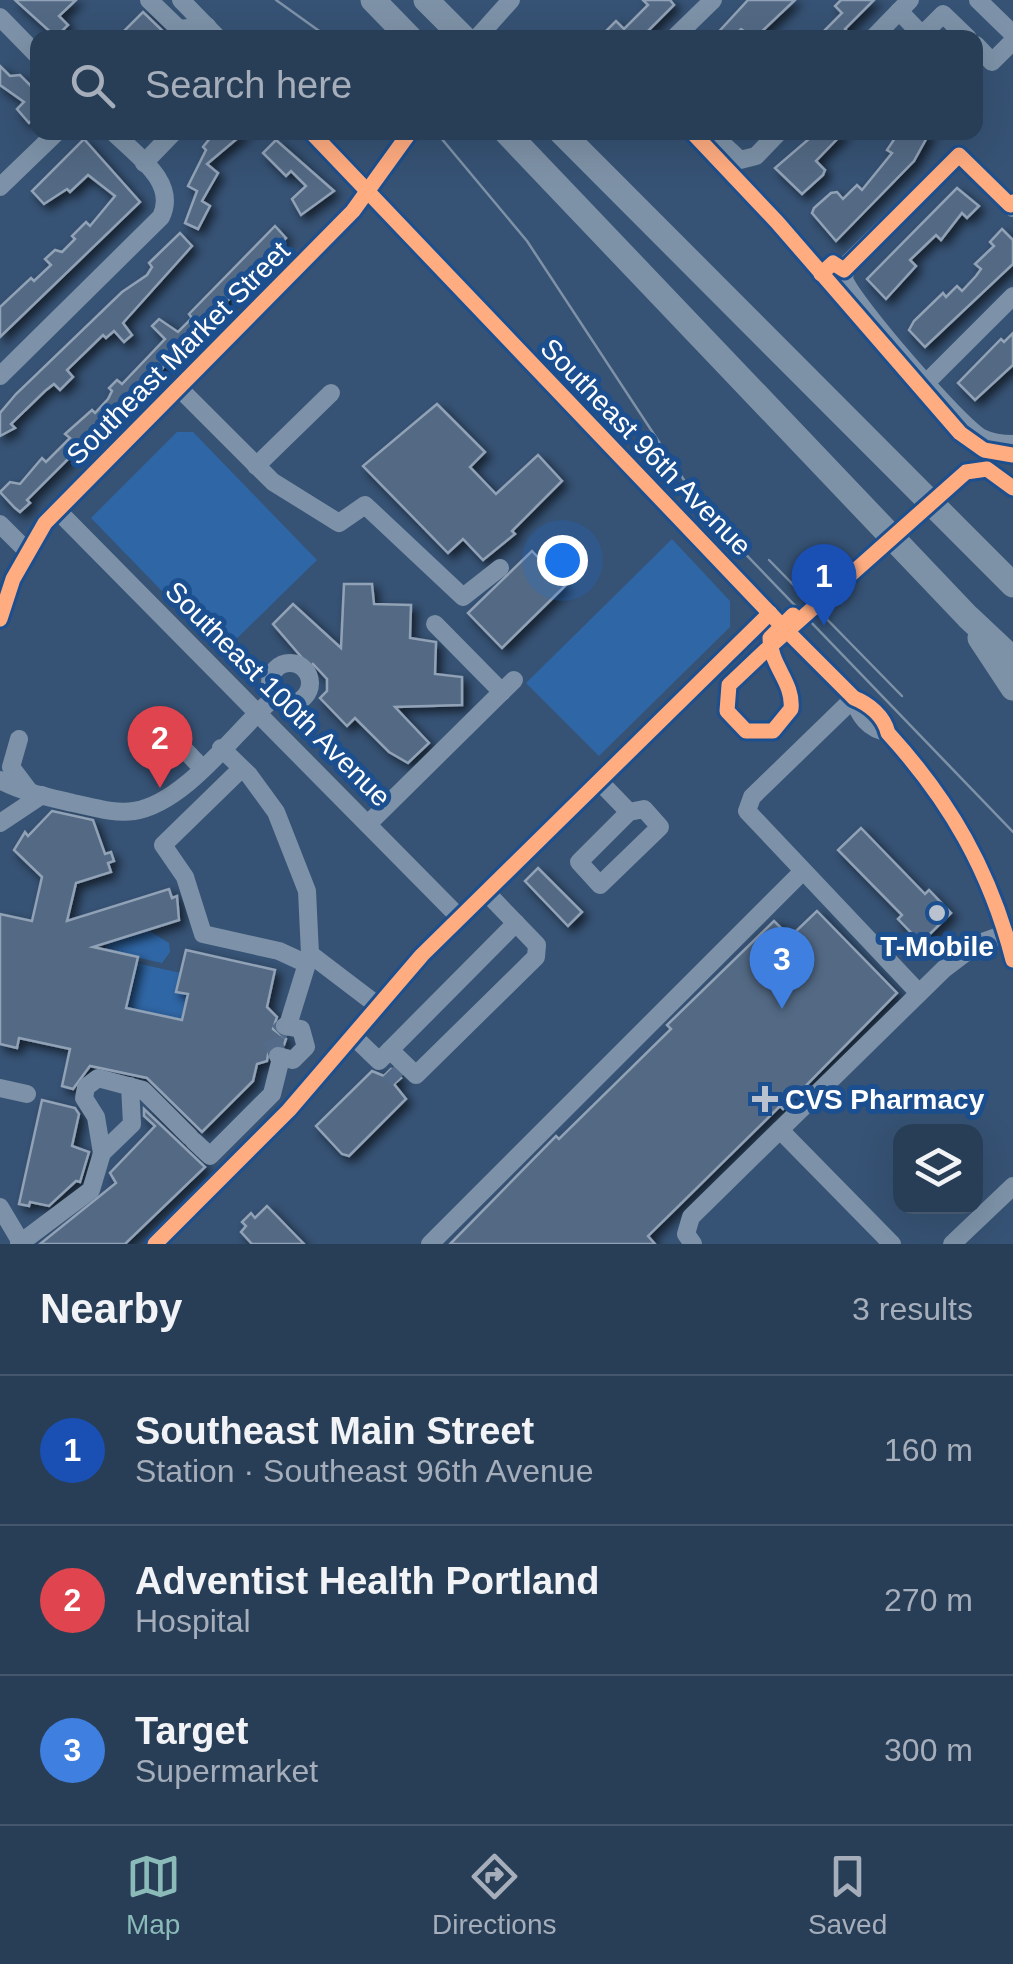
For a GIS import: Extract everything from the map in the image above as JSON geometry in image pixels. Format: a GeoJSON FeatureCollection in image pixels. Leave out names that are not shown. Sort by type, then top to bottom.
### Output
{"type":"FeatureCollection","features":[{"type":"Feature","properties":{"kind":"highway"},"geometry":{"type":"LineString","coordinates":[[373,0],[402,30]]}},
{"type":"Feature","properties":{"kind":"highway"},"geometry":{"type":"LineString","coordinates":[[426,0],[456,30]]}},
{"type":"Feature","properties":{"kind":"highway"},"geometry":{"type":"LineString","coordinates":[[514,140],[968,617],[1013,659]]}},
{"type":"Feature","properties":{"kind":"highway"},"geometry":{"type":"LineString","coordinates":[[569,140],[1013,586]]}},
{"type":"Feature","properties":{"kind":"highway"},"geometry":{"type":"LineString","coordinates":[[968,617],[1013,688]]}},
{"type":"Feature","properties":{"kind":"street"},"geometry":{"type":"LineString","coordinates":[[149,0],[179,29],[190,30]]}},
{"type":"Feature","properties":{"kind":"street"},"geometry":{"type":"LineString","coordinates":[[182,0],[210,30]]}},
{"type":"Feature","properties":{"kind":"street"},"geometry":{"type":"LineString","coordinates":[[682,30],[713,0]]}},
{"type":"Feature","properties":{"kind":"street"},"geometry":{"type":"LineString","coordinates":[[978,0],[1013,38],[992,62],[983,52]]}},
{"type":"Feature","properties":{"kind":"street"},"geometry":{"type":"LineString","coordinates":[[484,30],[510,1]]}},
{"type":"Feature","properties":{"kind":"street"},"geometry":{"type":"LineString","coordinates":[[881,30],[904,6],[920,30]]}},
{"type":"Feature","properties":{"kind":"street"},"geometry":{"type":"LineString","coordinates":[[929,30],[950,7],[963,30]]}},
{"type":"Feature","properties":{"kind":"street"},"geometry":{"type":"LineString","coordinates":[[0,18],[30,48]]}},
{"type":"Feature","properties":{"kind":"street"},"geometry":{"type":"LineString","coordinates":[[0,187],[49,140]]}},
{"type":"Feature","properties":{"kind":"street"},"geometry":{"type":"LineString","coordinates":[[0,376],[161,217],[166,190],[122,140]]}},
{"type":"Feature","properties":{"kind":"street"},"geometry":{"type":"LineString","coordinates":[[144,163],[166,140]]}},
{"type":"Feature","properties":{"kind":"street","name":"Southeast 96th Avenue"},"geometry":{"type":"LineString","coordinates":[[319,140],[854,698],[858,712],[877,731],[888,732],[932,782],[971,843],[1009,932],[1013,960]]}},
{"type":"Feature","properties":{"kind":"street","name":"Southeast Market Street"},"geometry":{"type":"LineString","coordinates":[[0,619],[27,551],[58,510],[369,193],[406,140]]}},
{"type":"Feature","properties":{"kind":"street"},"geometry":{"type":"LineString","coordinates":[[719,140],[740,160],[756,156],[771,140]]}},
{"type":"Feature","properties":{"kind":"street"},"geometry":{"type":"LineString","coordinates":[[1012,205],[960,155],[844,270],[846,286],[973,432],[984,440],[1013,444]]}},
{"type":"Feature","properties":{"kind":"street"},"geometry":{"type":"LineString","coordinates":[[926,382],[1013,296]]}},
{"type":"Feature","properties":{"kind":"street"},"geometry":{"type":"LineString","coordinates":[[178,388],[273,482],[340,523],[365,504],[463,597],[500,568]]}},
{"type":"Feature","properties":{"kind":"street"},"geometry":{"type":"LineString","coordinates":[[256,466],[331,393]]}},
{"type":"Feature","properties":{"kind":"street","name":"Southeast 100th Avenue"},"geometry":{"type":"LineString","coordinates":[[58,510],[460,918]]}},
{"type":"Feature","properties":{"kind":"street"},"geometry":{"type":"LineString","coordinates":[[0,524],[27,551]]}},
{"type":"Feature","properties":{"kind":"street"},"geometry":{"type":"LineString","coordinates":[[158,1243],[274,1126],[377,1005],[460,918],[770,613]]}},
{"type":"Feature","properties":{"kind":"street"},"geometry":{"type":"LineString","coordinates":[[368,824],[508,686],[435,624]]}},
{"type":"Feature","properties":{"kind":"street"},"geometry":{"type":"LineString","coordinates":[[0,822],[4,782],[36,794],[134,811],[163,800],[275,697]]}},
{"type":"Feature","properties":{"kind":"street"},"geometry":{"type":"LineString","coordinates":[[854,698],[748,805],[750,818],[919,993]]}},
{"type":"Feature","properties":{"kind":"street"},"geometry":{"type":"LineString","coordinates":[[18,739],[11,767],[36,794]]}},
{"type":"Feature","properties":{"kind":"street"},"geometry":{"type":"LineString","coordinates":[[181,746],[202,768]]}},
{"type":"Feature","properties":{"kind":"street"},"geometry":{"type":"LineString","coordinates":[[0,1207],[21,1243],[92,1190],[102,1153],[96,1117],[84,1098],[86,1087],[98,1078],[146,1093],[210,1156],[272,1094],[280,1057],[298,1058],[306,1047],[301,1030],[287,1025],[308,959],[311,922],[301,868],[276,812],[221,748]]}},
{"type":"Feature","properties":{"kind":"street"},"geometry":{"type":"LineString","coordinates":[[241,769],[162,845],[185,877],[203,934],[308,959],[377,1005]]}},
{"type":"Feature","properties":{"kind":"street"},"geometry":{"type":"LineString","coordinates":[[598,781],[629,812]]}},
{"type":"Feature","properties":{"kind":"street"},"geometry":{"type":"LineString","coordinates":[[0,822],[36,794]]}},
{"type":"Feature","properties":{"kind":"street"},"geometry":{"type":"LineString","coordinates":[[644,809],[660,829],[600,885],[579,862],[629,812],[644,809]]}},
{"type":"Feature","properties":{"kind":"street"},"geometry":{"type":"LineString","coordinates":[[430,1244],[802,872]]}},
{"type":"Feature","properties":{"kind":"street"},"geometry":{"type":"LineString","coordinates":[[394,1068],[536,957],[536,944],[486,892]]}},
{"type":"Feature","properties":{"kind":"street"},"geometry":{"type":"LineString","coordinates":[[394,1068],[516,923]]}},
{"type":"Feature","properties":{"kind":"street"},"geometry":{"type":"LineString","coordinates":[[692,1244],[686,1234],[690,1217],[964,952],[1009,932]]}},
{"type":"Feature","properties":{"kind":"street"},"geometry":{"type":"LineString","coordinates":[[352,1035],[394,1068]]}},
{"type":"Feature","properties":{"kind":"street"},"geometry":{"type":"LineString","coordinates":[[102,1153],[132,1124],[130,1086]]}},
{"type":"Feature","properties":{"kind":"street"},"geometry":{"type":"LineString","coordinates":[[0,1088],[27,1094]]}},
{"type":"Feature","properties":{"kind":"street"},"geometry":{"type":"LineString","coordinates":[[780,1130],[892,1244]]}},
{"type":"Feature","properties":{"kind":"street"},"geometry":{"type":"LineString","coordinates":[[952,1244],[1013,1186]]}},
{"type":"Feature","properties":{"kind":"shaded area"},"geometry":{"type":"Polygon","coordinates":[[[177,432],[193,432],[317,560],[222,653],[91,518],[177,432]]]}},
{"type":"Feature","properties":{"kind":"shaded area"},"geometry":{"type":"Polygon","coordinates":[[[672,539],[730,601],[730,627],[599,756],[526,683],[672,539]]]}},
{"type":"Feature","properties":{"kind":"shaded area"},"geometry":{"type":"Polygon","coordinates":[[[148,930],[169,943],[170,952],[162,963],[105,950],[107,943],[148,930]]]}},
{"type":"Feature","properties":{"kind":"shaded area"},"geometry":{"type":"Polygon","coordinates":[[[136,963],[181,973],[177,991],[188,994],[182,1020],[126,1008],[136,963]]]}},
{"type":"Feature","properties":{"kind":"building"},"geometry":{"type":"Polygon","coordinates":[[[15,0],[76,0],[59,16],[68,25],[63,30],[48,30],[15,0]]]}},
{"type":"Feature","properties":{"kind":"building"},"geometry":{"type":"Polygon","coordinates":[[[643,0],[670,0],[674,5],[649,30],[607,30],[616,21],[624,29],[648,5],[643,0]]]}},
{"type":"Feature","properties":{"kind":"building"},"geometry":{"type":"Polygon","coordinates":[[[748,0],[795,0],[763,30],[720,30],[748,0]]]}},
{"type":"Feature","properties":{"kind":"building"},"geometry":{"type":"Polygon","coordinates":[[[841,0],[874,0],[846,30],[825,30],[842,13],[835,6],[841,0]]]}},
{"type":"Feature","properties":{"kind":"building"},"geometry":{"type":"Polygon","coordinates":[[[143,12],[162,30],[125,30],[143,12]]]}},
{"type":"Feature","properties":{"kind":"building"},"geometry":{"type":"Polygon","coordinates":[[[0,66],[10,76],[20,75],[30,85],[29,123],[17,109],[24,102],[0,85],[0,66]]]}},
{"type":"Feature","properties":{"kind":"building"},"geometry":{"type":"Polygon","coordinates":[[[85,140],[140,202],[0,337],[0,307],[51,265],[45,259],[55,250],[62,252],[75,239],[72,236],[86,222],[90,226],[115,196],[88,175],[70,192],[67,189],[44,204],[32,191],[85,140]]]}},
{"type":"Feature","properties":{"kind":"building"},"geometry":{"type":"Polygon","coordinates":[[[209,140],[236,140],[207,164],[218,173],[202,201],[210,206],[198,229],[185,223],[197,191],[188,186],[206,150],[203,147],[209,140]]]}},
{"type":"Feature","properties":{"kind":"building"},"geometry":{"type":"Polygon","coordinates":[[[276,140],[334,191],[301,215],[292,199],[306,186],[291,171],[286,176],[263,153],[276,140]]]}},
{"type":"Feature","properties":{"kind":"building"},"geometry":{"type":"Polygon","coordinates":[[[808,140],[836,140],[816,161],[825,170],[823,175],[802,194],[775,168],[808,140]]]}},
{"type":"Feature","properties":{"kind":"building"},"geometry":{"type":"Polygon","coordinates":[[[894,140],[926,140],[914,161],[836,241],[812,213],[814,208],[831,193],[837,192],[843,199],[857,185],[862,190],[892,153],[887,150],[894,140]]]}},
{"type":"Feature","properties":{"kind":"building"},"geometry":{"type":"Polygon","coordinates":[[[957,188],[979,206],[967,218],[962,213],[941,240],[936,235],[910,260],[916,266],[886,299],[867,279],[957,188]]]}},
{"type":"Feature","properties":{"kind":"building"},"geometry":{"type":"Polygon","coordinates":[[[275,226],[286,238],[255,275],[175,350],[158,375],[146,387],[143,384],[27,500],[30,503],[20,512],[15,508],[0,492],[10,482],[20,484],[42,458],[46,462],[70,438],[65,434],[108,399],[112,391],[109,388],[117,380],[122,384],[165,339],[152,326],[159,319],[178,332],[192,318],[189,314],[275,226]]]}},
{"type":"Feature","properties":{"kind":"building"},"geometry":{"type":"Polygon","coordinates":[[[1002,229],[1013,240],[1013,264],[925,347],[909,330],[914,321],[943,293],[946,297],[957,286],[962,291],[981,269],[975,264],[994,246],[990,242],[1002,229]]]}},
{"type":"Feature","properties":{"kind":"building"},"geometry":{"type":"Polygon","coordinates":[[[180,233],[192,246],[123,323],[132,335],[124,342],[114,331],[106,338],[103,335],[67,370],[73,377],[60,390],[54,384],[11,424],[15,428],[0,436],[0,413],[16,394],[122,292],[147,275],[152,267],[149,263],[180,233]]]}},
{"type":"Feature","properties":{"kind":"building"},"geometry":{"type":"Polygon","coordinates":[[[1013,333],[1013,365],[975,400],[958,383],[1001,339],[1004,342],[1013,333]]]}},
{"type":"Feature","properties":{"kind":"building"},"geometry":{"type":"Polygon","coordinates":[[[437,404],[485,452],[470,467],[496,494],[538,455],[562,481],[512,531],[515,534],[483,560],[463,539],[448,553],[363,466],[437,404]]]}},
{"type":"Feature","properties":{"kind":"building"},"geometry":{"type":"Polygon","coordinates":[[[532,551],[565,586],[502,648],[468,613],[532,551]]]}},
{"type":"Feature","properties":{"kind":"building"},"geometry":{"type":"Polygon","coordinates":[[[344,584],[372,584],[374,604],[411,605],[410,638],[436,642],[435,674],[462,677],[462,705],[395,707],[429,743],[408,763],[389,752],[355,718],[347,726],[320,698],[327,691],[327,679],[313,664],[310,667],[273,624],[293,604],[341,648],[344,584]]]}},
{"type":"Feature","properties":{"kind":"building"},"geometry":{"type":"Polygon","coordinates":[[[52,811],[93,820],[105,854],[111,852],[114,861],[108,863],[111,872],[76,883],[67,921],[169,889],[172,898],[177,896],[179,920],[93,947],[138,957],[126,1008],[182,1020],[188,994],[176,992],[186,950],[275,970],[267,1007],[277,1017],[273,1029],[286,1039],[284,1045],[269,1048],[267,1061],[257,1064],[253,1081],[202,1132],[147,1078],[90,1066],[73,1089],[62,1086],[70,1049],[19,1038],[17,1048],[0,1044],[0,914],[32,921],[42,877],[14,850],[25,832],[28,836],[52,811]]]}},
{"type":"Feature","properties":{"kind":"building"},"geometry":{"type":"Polygon","coordinates":[[[861,828],[925,894],[929,890],[951,913],[921,943],[898,919],[902,915],[838,850],[861,828]]]}},
{"type":"Feature","properties":{"kind":"building"},"geometry":{"type":"Polygon","coordinates":[[[538,868],[582,912],[568,926],[525,881],[538,868]]]}},
{"type":"Feature","properties":{"kind":"building"},"geometry":{"type":"Polygon","coordinates":[[[817,911],[897,993],[783,1109],[780,1106],[648,1236],[655,1244],[450,1244],[556,1136],[559,1139],[671,1029],[667,1025],[774,921],[790,937],[817,911]]]}},
{"type":"Feature","properties":{"kind":"building"},"geometry":{"type":"Polygon","coordinates":[[[391,1069],[401,1078],[394,1084],[406,1099],[349,1156],[342,1154],[316,1126],[372,1071],[384,1076],[391,1069]]]}},
{"type":"Feature","properties":{"kind":"building"},"geometry":{"type":"Polygon","coordinates":[[[42,1100],[75,1108],[79,1114],[72,1146],[89,1152],[80,1182],[76,1181],[49,1206],[30,1202],[29,1206],[19,1204],[42,1100]]]}},
{"type":"Feature","properties":{"kind":"building"},"geometry":{"type":"Polygon","coordinates":[[[144,1109],[205,1167],[125,1244],[40,1244],[116,1183],[110,1173],[155,1126],[144,1116],[144,1109]]]}},
{"type":"Feature","properties":{"kind":"building"},"geometry":{"type":"Polygon","coordinates":[[[267,1206],[304,1244],[252,1244],[241,1232],[246,1226],[242,1222],[251,1213],[255,1218],[267,1206]]]}},
{"type":"Feature","properties":{"kind":"tunnel"},"geometry":{"type":"LineString","coordinates":[[278,1056],[272,1038],[285,1026]]}},
{"type":"Feature","properties":{"kind":"tunnel"},"geometry":{"type":"LineString","coordinates":[[389,1071],[398,1080]]}},
{"type":"Feature","properties":{"kind":"tram line"},"geometry":{"type":"LineString","coordinates":[[276,0],[318,30]]}},
{"type":"Feature","properties":{"kind":"tram line"},"geometry":{"type":"LineString","coordinates":[[443,140],[527,241],[705,512],[1013,832]]}},
{"type":"Feature","properties":{"kind":"tram line"},"geometry":{"type":"LineString","coordinates":[[769,560],[902,696]]}},
{"type":"Feature","properties":{"kind":"cycle path"},"geometry":{"type":"LineString","coordinates":[[319,140],[782,626],[854,698],[879,716],[965,839],[1004,927],[1013,960]]}},
{"type":"Feature","properties":{"kind":"cycle path"},"geometry":{"type":"LineString","coordinates":[[0,619],[13,579],[45,523],[353,211],[404,140]]}},
{"type":"Feature","properties":{"kind":"cycle path"},"geometry":{"type":"LineString","coordinates":[[700,140],[777,222],[960,433],[984,450],[1013,455]]}},
{"type":"Feature","properties":{"kind":"cycle path"},"geometry":{"type":"LineString","coordinates":[[821,274],[833,263],[844,270],[959,155],[1010,205],[1013,202]]}},
{"type":"Feature","properties":{"kind":"cycle path"},"geometry":{"type":"LineString","coordinates":[[793,615],[770,638],[771,648],[774,657],[789,690],[791,709],[773,731],[746,731],[727,711],[729,685],[766,650],[966,472],[987,469],[1013,488]]}},
{"type":"Feature","properties":{"kind":"cycle path"},"geometry":{"type":"LineString","coordinates":[[155,1244],[289,1110],[422,955],[770,613]]}},
{"type":"Feature","properties":{"kind":"place","name":"Southeast Main Street"},"geometry":{"type":"Point","coordinates":[824,626]}},
{"type":"Feature","properties":{"kind":"place","name":"Adventist Health Portland"},"geometry":{"type":"Point","coordinates":[160,788]}},
{"type":"Feature","properties":{"kind":"place","name":"T-Mobile"},"geometry":{"type":"Point","coordinates":[937,913]}},
{"type":"Feature","properties":{"kind":"place","name":"Target"},"geometry":{"type":"Point","coordinates":[782,1009]}},
{"type":"Feature","properties":{"kind":"place","name":"CVS Pharmacy"},"geometry":{"type":"Point","coordinates":[765,1099]}}]}
